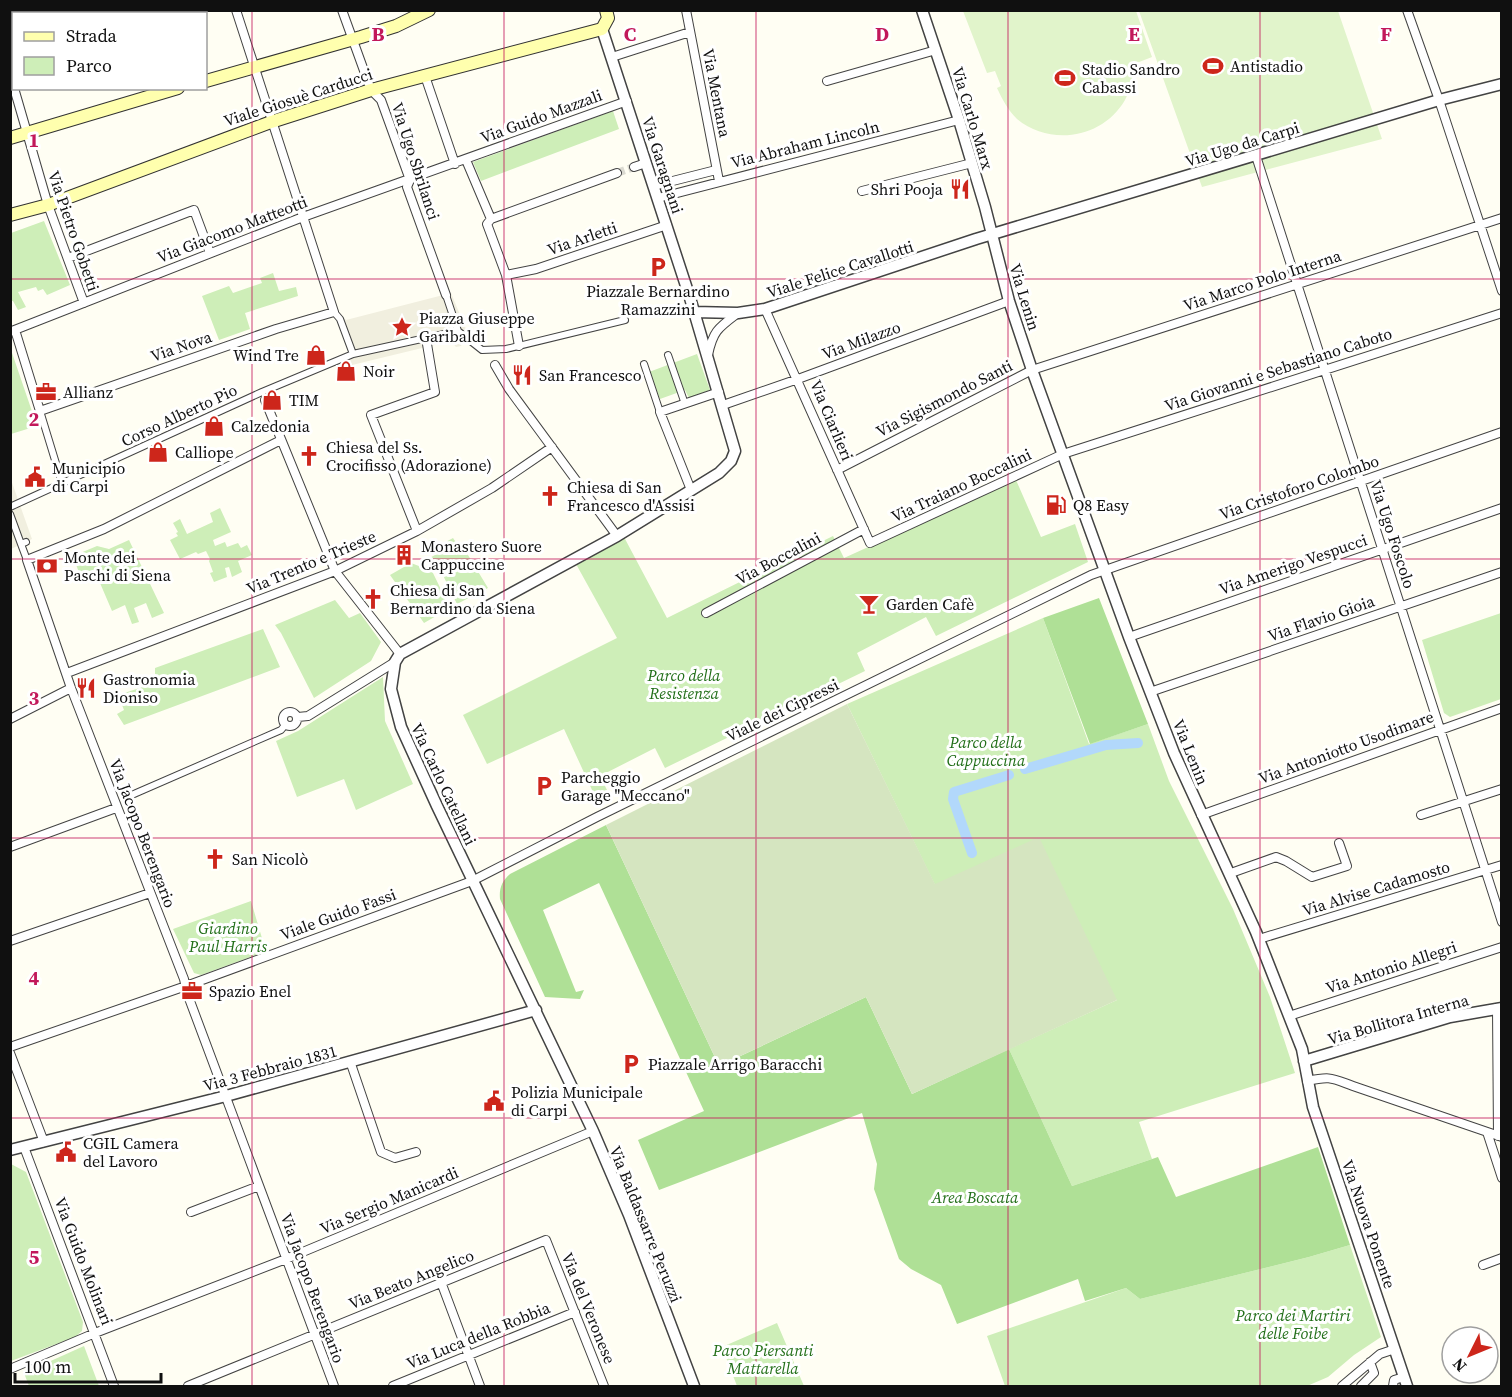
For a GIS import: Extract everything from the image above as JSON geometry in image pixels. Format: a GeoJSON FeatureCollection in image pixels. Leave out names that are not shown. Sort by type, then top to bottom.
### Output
{"type":"FeatureCollection","features":[{"type":"Feature","properties":{"kind":"main road"},"geometry":{"type":"LineString","coordinates":[[207,81],[396,26],[429,10]]}},
{"type":"Feature","properties":{"kind":"main road"},"geometry":{"type":"LineString","coordinates":[[602,28],[608,18],[606,10]]}},
{"type":"Feature","properties":{"kind":"main road","name":"Viale Giosuè Carducci"},"geometry":{"type":"LineString","coordinates":[[10,215],[48,205],[271,122],[371,90],[602,28]]}},
{"type":"Feature","properties":{"kind":"main road"},"geometry":{"type":"LineString","coordinates":[[10,138],[140,94],[165,90]]}},
{"type":"Feature","properties":{"kind":"street"},"geometry":{"type":"LineString","coordinates":[[236,10],[303,218],[353,354],[458,331]]}},
{"type":"Feature","properties":{"kind":"street","name":"Via Ugo Sbrilanci"},"geometry":{"type":"LineString","coordinates":[[342,10],[371,90],[381,100],[410,180],[407,187],[446,294]]}},
{"type":"Feature","properties":{"kind":"street","name":"Via Mentana"},"geometry":{"type":"LineString","coordinates":[[686,10],[719,182]]}},
{"type":"Feature","properties":{"kind":"street","name":"Via Carlo Marx"},"geometry":{"type":"LineString","coordinates":[[922,10],[959,120],[992,235]]}},
{"type":"Feature","properties":{"kind":"street"},"geometry":{"type":"LineString","coordinates":[[1407,10],[1502,291]]}},
{"type":"Feature","properties":{"kind":"street","name":"Via Garagnani"},"geometry":{"type":"LineString","coordinates":[[602,28],[694,312]]}},
{"type":"Feature","properties":{"kind":"street"},"geometry":{"type":"LineString","coordinates":[[612,57],[690,32]]}},
{"type":"Feature","properties":{"kind":"street"},"geometry":{"type":"LineString","coordinates":[[827,81],[936,50]]}},
{"type":"Feature","properties":{"kind":"street"},"geometry":{"type":"LineString","coordinates":[[425,76],[455,164]]}},
{"type":"Feature","properties":{"kind":"street","name":"Via Ugo da Carpi"},"geometry":{"type":"LineString","coordinates":[[992,235],[1439,100],[1502,84]]}},
{"type":"Feature","properties":{"kind":"street","name":"Via Pietro Gobetti"},"geometry":{"type":"LineString","coordinates":[[15,90],[48,205],[84,303]]}},
{"type":"Feature","properties":{"kind":"street","name":"Via Guido Mazzali"},"geometry":{"type":"LineString","coordinates":[[466,160],[627,101]]}},
{"type":"Feature","properties":{"kind":"street","name":"Via Abraham Lincoln"},"geometry":{"type":"LineString","coordinates":[[658,198],[959,120]]}},
{"type":"Feature","properties":{"kind":"street","name":"Via Ugo Foscolo"},"geometry":{"type":"LineString","coordinates":[[1256,156],[1502,922]]}},
{"type":"Feature","properties":{"kind":"street"},"geometry":{"type":"LineString","coordinates":[[466,160],[491,219]]}},
{"type":"Feature","properties":{"kind":"street","name":"Via Giacomo Matteotti"},"geometry":{"type":"LineString","coordinates":[[13,331],[210,253],[466,160]]}},
{"type":"Feature","properties":{"kind":"street"},"geometry":{"type":"LineString","coordinates":[[862,191],[972,163]]}},
{"type":"Feature","properties":{"kind":"street"},"geometry":{"type":"LineString","coordinates":[[634,167],[646,164]]}},
{"type":"Feature","properties":{"kind":"street","name":"Via Abraham Lincoln"},"geometry":{"type":"LineString","coordinates":[[653,186],[716,170]]}},
{"type":"Feature","properties":{"kind":"street"},"geometry":{"type":"LineString","coordinates":[[519,346],[506,275],[487,224],[491,219],[617,173]]}},
{"type":"Feature","properties":{"kind":"street"},"geometry":{"type":"LineString","coordinates":[[68,258],[194,210],[210,253]]}},
{"type":"Feature","properties":{"kind":"street","name":"Via Marco Polo Interna"},"geometry":{"type":"LineString","coordinates":[[1032,370],[1502,218]]}},
{"type":"Feature","properties":{"kind":"street","name":"Via Arletti"},"geometry":{"type":"LineString","coordinates":[[506,275],[536,270],[667,225]]}},
{"type":"Feature","properties":{"kind":"street","name":"Via Lenin"},"geometry":{"type":"LineString","coordinates":[[992,235],[1009,301],[1032,370],[1129,637],[1201,816],[1230,873],[1259,939],[1289,1016],[1304,1061],[1307,1081]]}},
{"type":"Feature","properties":{"kind":"street","name":"Viale Felice Cavallotti"},"geometry":{"type":"LineString","coordinates":[[694,312],[738,313],[765,309],[992,235]]}},
{"type":"Feature","properties":{"kind":"street"},"geometry":{"type":"LineString","coordinates":[[446,294],[458,331],[470,342],[485,350],[509,388],[617,536]]}},
{"type":"Feature","properties":{"kind":"street","name":"Via Milazzo"},"geometry":{"type":"LineString","coordinates":[[723,405],[1009,301]]}},
{"type":"Feature","properties":{"kind":"street","name":"Via Ciarlieri"},"geometry":{"type":"LineString","coordinates":[[765,309],[870,543]]}},
{"type":"Feature","properties":{"kind":"street"},"geometry":{"type":"LineString","coordinates":[[127,797],[281,730],[286,724],[294,725],[298,717],[308,716],[397,658],[617,536],[719,473],[731,461],[735,451],[694,312]]}},
{"type":"Feature","properties":{"kind":"street"},"geometry":{"type":"LineString","coordinates":[[707,356],[712,337],[721,326],[738,313]]}},
{"type":"Feature","properties":{"kind":"street","name":"Via Giovanni e Sebastiano Caboto"},"geometry":{"type":"LineString","coordinates":[[1064,454],[1502,313]]}},
{"type":"Feature","properties":{"kind":"street","name":"Via Nova"},"geometry":{"type":"LineString","coordinates":[[40,411],[276,329],[337,315]]}},
{"type":"Feature","properties":{"kind":"street"},"geometry":{"type":"LineString","coordinates":[[485,350],[519,346],[625,320]]}},
{"type":"Feature","properties":{"kind":"street"},"geometry":{"type":"LineString","coordinates":[[13,331],[62,483]]}},
{"type":"Feature","properties":{"kind":"street"},"geometry":{"type":"LineString","coordinates":[[417,531],[371,415],[435,393],[426,338]]}},
{"type":"Feature","properties":{"kind":"street","name":"Corso Alberto Pio"},"geometry":{"type":"LineString","coordinates":[[10,507],[353,354]]}},
{"type":"Feature","properties":{"kind":"street"},"geometry":{"type":"LineString","coordinates":[[668,356],[685,404]]}},
{"type":"Feature","properties":{"kind":"street"},"geometry":{"type":"LineString","coordinates":[[644,364],[691,490]]}},
{"type":"Feature","properties":{"kind":"street","name":"Via Sigismondo Santi"},"geometry":{"type":"LineString","coordinates":[[837,470],[1032,370]]}},
{"type":"Feature","properties":{"kind":"street"},"geometry":{"type":"LineString","coordinates":[[660,412],[719,393]]}},
{"type":"Feature","properties":{"kind":"street"},"geometry":{"type":"LineString","coordinates":[[263,396],[335,571],[397,658]]}},
{"type":"Feature","properties":{"kind":"street","name":"Via Cristoforo Colombo"},"geometry":{"type":"LineString","coordinates":[[1106,569],[1502,432]]}},
{"type":"Feature","properties":{"kind":"street"},"geometry":{"type":"LineString","coordinates":[[10,514],[24,543],[27,560],[104,528],[281,440]]}},
{"type":"Feature","properties":{"kind":"street","name":"Via Trento e Trieste"},"geometry":{"type":"LineString","coordinates":[[67,673],[335,571],[417,531],[492,488],[552,447]]}},
{"type":"Feature","properties":{"kind":"street","name":"Via Traiano Boccalini"},"geometry":{"type":"LineString","coordinates":[[870,543],[1064,454]]}},
{"type":"Feature","properties":{"kind":"street","name":"Via Amerigo Vespucci"},"geometry":{"type":"LineString","coordinates":[[1129,637],[1502,508]]}},
{"type":"Feature","properties":{"kind":"street","name":"Via Boccalini"},"geometry":{"type":"LineString","coordinates":[[706,613],[864,529]]}},
{"type":"Feature","properties":{"kind":"street","name":"Via Jacopo Berengario"},"geometry":{"type":"LineString","coordinates":[[27,560],[71,688],[186,986],[334,1386]]}},
{"type":"Feature","properties":{"kind":"street","name":"Viale dei Cipressi"},"geometry":{"type":"LineString","coordinates":[[472,881],[605,813],[1106,569]]}},
{"type":"Feature","properties":{"kind":"street","name":"Via Flavio Gioia"},"geometry":{"type":"LineString","coordinates":[[1150,692],[1502,572]]}},
{"type":"Feature","properties":{"kind":"street","name":"Via Carlo Catellani"},"geometry":{"type":"LineString","coordinates":[[397,658],[391,689],[401,727],[472,881]]}},
{"type":"Feature","properties":{"kind":"street"},"geometry":{"type":"LineString","coordinates":[[10,720],[71,688]]}},
{"type":"Feature","properties":{"kind":"street","name":"Via Antoniotto Usodimare"},"geometry":{"type":"LineString","coordinates":[[1201,816],[1502,708]]}},
{"type":"Feature","properties":{"kind":"street"},"geometry":{"type":"LineString","coordinates":[[1421,815],[1502,789]]}},
{"type":"Feature","properties":{"kind":"street"},"geometry":{"type":"LineString","coordinates":[[10,848],[117,804]]}},
{"type":"Feature","properties":{"kind":"street"},"geometry":{"type":"LineString","coordinates":[[1230,873],[1276,857],[1312,877],[1347,866],[1339,843]]}},
{"type":"Feature","properties":{"kind":"street","name":"Via Alvise Cadamosto"},"geometry":{"type":"LineString","coordinates":[[1259,939],[1502,865]]}},
{"type":"Feature","properties":{"kind":"street","name":"Viale Guido Fassi"},"geometry":{"type":"LineString","coordinates":[[10,1047],[186,986],[472,881]]}},
{"type":"Feature","properties":{"kind":"street","name":"Via Baldassarre Peruzzi"},"geometry":{"type":"LineString","coordinates":[[472,881],[593,1131],[629,1215],[694,1386]]}},
{"type":"Feature","properties":{"kind":"street"},"geometry":{"type":"LineString","coordinates":[[10,941],[150,893]]}},
{"type":"Feature","properties":{"kind":"street","name":"Via Antonio Allegri"},"geometry":{"type":"LineString","coordinates":[[1289,1016],[1502,947]]}},
{"type":"Feature","properties":{"kind":"street"},"geometry":{"type":"LineString","coordinates":[[1307,1081],[1336,1078],[1353,1086],[1500,1136],[1499,1008]]}},
{"type":"Feature","properties":{"kind":"street","name":"Via Bollitora Interna"},"geometry":{"type":"LineString","coordinates":[[1304,1061],[1450,1017],[1499,1008]]}},
{"type":"Feature","properties":{"kind":"street","name":"Via 3 Febbraio 1831"},"geometry":{"type":"LineString","coordinates":[[10,1150],[225,1096],[536,1010]]}},
{"type":"Feature","properties":{"kind":"street"},"geometry":{"type":"LineString","coordinates":[[10,1053],[44,1142]]}},
{"type":"Feature","properties":{"kind":"street"},"geometry":{"type":"LineString","coordinates":[[350,1061],[381,1152],[395,1158],[416,1152]]}},
{"type":"Feature","properties":{"kind":"street","name":"Via Nuova Ponente"},"geometry":{"type":"LineString","coordinates":[[1307,1081],[1313,1107],[1406,1382],[1394,1380],[1393,1386]]}},
{"type":"Feature","properties":{"kind":"street","name":"Via Sergio Manicardi"},"geometry":{"type":"LineString","coordinates":[[10,1369],[95,1333],[286,1259],[593,1131]]}},
{"type":"Feature","properties":{"kind":"street"},"geometry":{"type":"LineString","coordinates":[[1487,1132],[1502,1178]]}},
{"type":"Feature","properties":{"kind":"street","name":"Via Guido Molinari"},"geometry":{"type":"LineString","coordinates":[[24,1147],[114,1386]]}},
{"type":"Feature","properties":{"kind":"street"},"geometry":{"type":"LineString","coordinates":[[191,1212],[259,1186]]}},
{"type":"Feature","properties":{"kind":"street","name":"Via Beato Angelico"},"geometry":{"type":"LineString","coordinates":[[188,1386],[546,1240]]}},
{"type":"Feature","properties":{"kind":"street","name":"Via del Veronese"},"geometry":{"type":"LineString","coordinates":[[546,1240],[603,1386]]}},
{"type":"Feature","properties":{"kind":"street"},"geometry":{"type":"LineString","coordinates":[[1482,1265],[1502,1258]]}},
{"type":"Feature","properties":{"kind":"street"},"geometry":{"type":"LineString","coordinates":[[441,1282],[480,1386]]}},
{"type":"Feature","properties":{"kind":"street","name":"Via Luca della Robbia"},"geometry":{"type":"LineString","coordinates":[[393,1386],[575,1312]]}},
{"type":"Feature","properties":{"kind":"street"},"geometry":{"type":"LineString","coordinates":[[1342,1386],[1380,1354],[1395,1349]]}},
{"type":"Feature","properties":{"kind":"street"},"geometry":{"type":"LineString","coordinates":[[1361,1386],[1374,1373],[1370,1362]]}},
{"type":"Feature","properties":{"kind":"green space","name":"Stadio Sandro Cabassi"},"geometry":{"type":"Polygon","coordinates":[[[963,11],[1136,11],[1152,57],[1134,64],[1129,92],[1125,100],[1104,123],[1076,134],[1045,133],[1030,128],[1017,119],[1008,108],[997,88],[1001,86],[995,71],[987,73],[963,11]]]}},
{"type":"Feature","properties":{"kind":"green space"},"geometry":{"type":"Polygon","coordinates":[[[1139,11],[1338,11],[1382,139],[1202,187],[1139,11]]]}},
{"type":"Feature","properties":{"kind":"green space"},"geometry":{"type":"Polygon","coordinates":[[[613,111],[619,129],[481,181],[473,162],[613,111]]]}},
{"type":"Feature","properties":{"kind":"green space"},"geometry":{"type":"Polygon","coordinates":[[[44,221],[70,285],[47,295],[43,289],[38,291],[36,287],[18,292],[26,307],[18,310],[11,301],[11,233],[44,221]]]}},
{"type":"Feature","properties":{"kind":"green space"},"geometry":{"type":"Polygon","coordinates":[[[273,273],[279,291],[296,287],[298,296],[245,313],[250,329],[219,340],[202,296],[229,286],[233,293],[262,283],[260,278],[273,273]]]}},
{"type":"Feature","properties":{"kind":"green space"},"geometry":{"type":"Polygon","coordinates":[[[10,347],[37,426],[11,434],[10,434],[10,347]]]}},
{"type":"Feature","properties":{"kind":"green space"},"geometry":{"type":"Polygon","coordinates":[[[697,354],[710,390],[689,398],[685,390],[660,399],[649,372],[697,354]]]}},
{"type":"Feature","properties":{"kind":"green space","name":"Parco della Resistenza"},"geometry":{"type":"Polygon","coordinates":[[[1016,480],[1041,537],[1075,524],[1088,562],[936,636],[926,617],[857,653],[865,671],[665,768],[655,748],[600,776],[610,796],[598,803],[564,729],[487,764],[463,715],[617,638],[576,564],[624,537],[667,618],[833,536],[844,558],[1016,480]]]}},
{"type":"Feature","properties":{"kind":"green space"},"geometry":{"type":"Polygon","coordinates":[[[220,508],[231,532],[213,540],[215,546],[225,542],[227,547],[238,543],[241,548],[247,545],[252,555],[238,561],[242,572],[232,577],[229,567],[225,568],[227,577],[214,582],[210,573],[213,572],[210,559],[206,551],[198,554],[196,552],[180,559],[170,540],[178,536],[173,523],[180,519],[187,534],[213,522],[210,513],[220,508]]]}},
{"type":"Feature","properties":{"kind":"green space"},"geometry":{"type":"Polygon","coordinates":[[[453,538],[461,550],[465,550],[488,588],[457,604],[438,565],[426,560],[444,550],[442,544],[453,538]]]}},
{"type":"Feature","properties":{"kind":"green space"},"geometry":{"type":"Polygon","coordinates":[[[129,540],[164,613],[152,618],[146,603],[134,608],[139,622],[132,624],[125,605],[112,611],[97,576],[82,581],[73,556],[97,546],[109,549],[129,540]]]}},
{"type":"Feature","properties":{"kind":"green space"},"geometry":{"type":"Polygon","coordinates":[[[411,563],[432,571],[450,608],[424,623],[390,575],[411,563]]]}},
{"type":"Feature","properties":{"kind":"green space"},"geometry":{"type":"Polygon","coordinates":[[[1099,598],[1148,724],[1090,744],[1043,618],[1099,598]]]}},
{"type":"Feature","properties":{"kind":"green space"},"geometry":{"type":"Polygon","coordinates":[[[335,600],[349,618],[360,613],[381,642],[371,661],[314,698],[275,625],[335,600]]]}},
{"type":"Feature","properties":{"kind":"green space"},"geometry":{"type":"Polygon","coordinates":[[[1501,613],[1501,699],[1450,717],[1444,713],[1422,640],[1501,613]]]}},
{"type":"Feature","properties":{"kind":"green space","name":"Parco della Cappuccina"},"geometry":{"type":"Polygon","coordinates":[[[1043,618],[1089,744],[1148,724],[1169,781],[1233,909],[1270,997],[1295,1073],[1139,1122],[1152,1159],[1072,1186],[1009,1049],[1117,1000],[935,885],[847,704],[1043,618]]]}},
{"type":"Feature","properties":{"kind":"green space"},"geometry":{"type":"Polygon","coordinates":[[[263,629],[280,667],[124,725],[117,714],[124,710],[118,695],[155,683],[155,668],[263,629]]]}},
{"type":"Feature","properties":{"kind":"green space"},"geometry":{"type":"Polygon","coordinates":[[[383,677],[385,721],[413,784],[356,810],[344,779],[297,797],[276,741],[298,731],[383,677]]]}},
{"type":"Feature","properties":{"kind":"green space"},"geometry":{"type":"Polygon","coordinates":[[[847,704],[935,884],[1039,837],[1117,1000],[912,1094],[866,997],[719,1066],[606,825],[847,704]]]}},
{"type":"Feature","properties":{"kind":"green space","name":"Area Boscata"},"geometry":{"type":"Polygon","coordinates":[[[606,825],[719,1066],[866,997],[912,1094],[1009,1049],[1072,1186],[1158,1157],[1176,1197],[1318,1147],[1350,1245],[1140,1299],[1126,1288],[1085,1301],[1078,1279],[957,1324],[941,1285],[911,1269],[899,1259],[874,1189],[877,1164],[862,1113],[659,1190],[638,1140],[704,1111],[599,883],[543,910],[576,992],[584,990],[580,999],[545,997],[500,899],[502,885],[510,874],[606,825]]]}},
{"type":"Feature","properties":{"kind":"green space","name":"Giardino Paul Harris"},"geometry":{"type":"Polygon","coordinates":[[[251,901],[264,945],[270,950],[201,975],[194,973],[173,929],[251,901]]]}},
{"type":"Feature","properties":{"kind":"green space"},"geometry":{"type":"Polygon","coordinates":[[[11,1164],[26,1172],[83,1322],[82,1331],[75,1337],[11,1361],[11,1164]]]}},
{"type":"Feature","properties":{"kind":"green space","name":"Parco dei Martiri delle Foibe"},"geometry":{"type":"Polygon","coordinates":[[[1350,1245],[1381,1337],[1354,1355],[1328,1377],[1307,1386],[1005,1386],[987,1336],[1126,1288],[1140,1299],[1350,1245]]]}},
{"type":"Feature","properties":{"kind":"green space","name":"Parco Piersanti Mattarella"},"geometry":{"type":"Polygon","coordinates":[[[777,1323],[804,1386],[737,1386],[722,1347],[777,1323]]]}},
{"type":"Feature","properties":{"kind":"green space"},"geometry":{"type":"Polygon","coordinates":[[[84,1346],[99,1386],[29,1386],[24,1373],[84,1346]]]}},
{"type":"Feature","properties":{"kind":"shaded area","name":"Piazza Giuseppe Garibaldi"},"geometry":{"type":"Polygon","coordinates":[[[451,293],[468,334],[461,346],[456,347],[451,341],[352,365],[338,321],[342,316],[346,320],[451,293]]]}},
{"type":"Feature","properties":{"kind":"shaded area"},"geometry":{"type":"Polygon","coordinates":[[[10,477],[32,539],[11,549],[10,549],[10,477]]]}},
{"type":"Feature","properties":{"kind":"waterway"},"geometry":{"type":"LineString","coordinates":[[1025,769],[1106,745],[1138,743]]}},
{"type":"Feature","properties":{"kind":"waterway"},"geometry":{"type":"LineString","coordinates":[[972,853],[953,799],[954,792],[1009,775]]}},
{"type":"Feature","properties":{"kind":"tunnel"},"geometry":{"type":"LineString","coordinates":[[617,173],[634,167]]}},
{"type":"Feature","properties":{"kind":"place","name":"Antistadio"},"geometry":{"type":"Point","coordinates":[1213,66]}},
{"type":"Feature","properties":{"kind":"place","name":"Stadio Sandro Cabassi"},"geometry":{"type":"Point","coordinates":[1065,78]}},
{"type":"Feature","properties":{"kind":"place","name":"Shri Pooja"},"geometry":{"type":"Point","coordinates":[960,189]}},
{"type":"Feature","properties":{"kind":"place","name":"Piazzale Bernardino Ramazzini"},"geometry":{"type":"Point","coordinates":[658,267]}},
{"type":"Feature","properties":{"kind":"place","name":"Piazza Giuseppe Garibaldi"},"geometry":{"type":"Point","coordinates":[402,327]}},
{"type":"Feature","properties":{"kind":"place","name":"Wind Tre"},"geometry":{"type":"Point","coordinates":[316,355]}},
{"type":"Feature","properties":{"kind":"place","name":"Noir"},"geometry":{"type":"Point","coordinates":[346,371]}},
{"type":"Feature","properties":{"kind":"place","name":"San Francesco"},"geometry":{"type":"Point","coordinates":[522,375]}},
{"type":"Feature","properties":{"kind":"place","name":"Allianz"},"geometry":{"type":"Point","coordinates":[46,392]}},
{"type":"Feature","properties":{"kind":"place","name":"TIM"},"geometry":{"type":"Point","coordinates":[272,400]}},
{"type":"Feature","properties":{"kind":"place","name":"Calzedonia"},"geometry":{"type":"Point","coordinates":[214,426]}},
{"type":"Feature","properties":{"kind":"place","name":"Calliope"},"geometry":{"type":"Point","coordinates":[158,452]}},
{"type":"Feature","properties":{"kind":"place","name":"Chiesa del Ss. Crocifisso (Adorazione)"},"geometry":{"type":"Point","coordinates":[309,456]}},
{"type":"Feature","properties":{"kind":"place","name":"Municipio di Carpi"},"geometry":{"type":"Point","coordinates":[35,477]}},
{"type":"Feature","properties":{"kind":"place","name":"Chiesa di San Francesco d'Assisi"},"geometry":{"type":"Point","coordinates":[550,496]}},
{"type":"Feature","properties":{"kind":"place","name":"Q8 Easy"},"geometry":{"type":"Point","coordinates":[1056,505]}},
{"type":"Feature","properties":{"kind":"place","name":"Monastero Suore Cappuccine"},"geometry":{"type":"Point","coordinates":[404,555]}},
{"type":"Feature","properties":{"kind":"place","name":"Monte dei Paschi di Siena"},"geometry":{"type":"Point","coordinates":[47,566]}},
{"type":"Feature","properties":{"kind":"place","name":"Chiesa di San Bernardino da Siena"},"geometry":{"type":"Point","coordinates":[373,599]}},
{"type":"Feature","properties":{"kind":"place","name":"Garden Cafè"},"geometry":{"type":"Point","coordinates":[869,604]}},
{"type":"Feature","properties":{"kind":"place","name":"Gastronomia Dioniso"},"geometry":{"type":"Point","coordinates":[86,688]}},
{"type":"Feature","properties":{"kind":"place","name":"Parcheggio Garage \"Meccano\""},"geometry":{"type":"Point","coordinates":[544,786]}},
{"type":"Feature","properties":{"kind":"place","name":"San Nicolò"},"geometry":{"type":"Point","coordinates":[215,859]}},
{"type":"Feature","properties":{"kind":"place","name":"Spazio Enel"},"geometry":{"type":"Point","coordinates":[192,991]}},
{"type":"Feature","properties":{"kind":"place","name":"Piazzale Arrigo Baracchi"},"geometry":{"type":"Point","coordinates":[631,1064]}},
{"type":"Feature","properties":{"kind":"place","name":"Polizia Municipale di Carpi"},"geometry":{"type":"Point","coordinates":[494,1101]}},
{"type":"Feature","properties":{"kind":"place","name":"CGIL Camera del Lavoro"},"geometry":{"type":"Point","coordinates":[66,1152]}}]}
